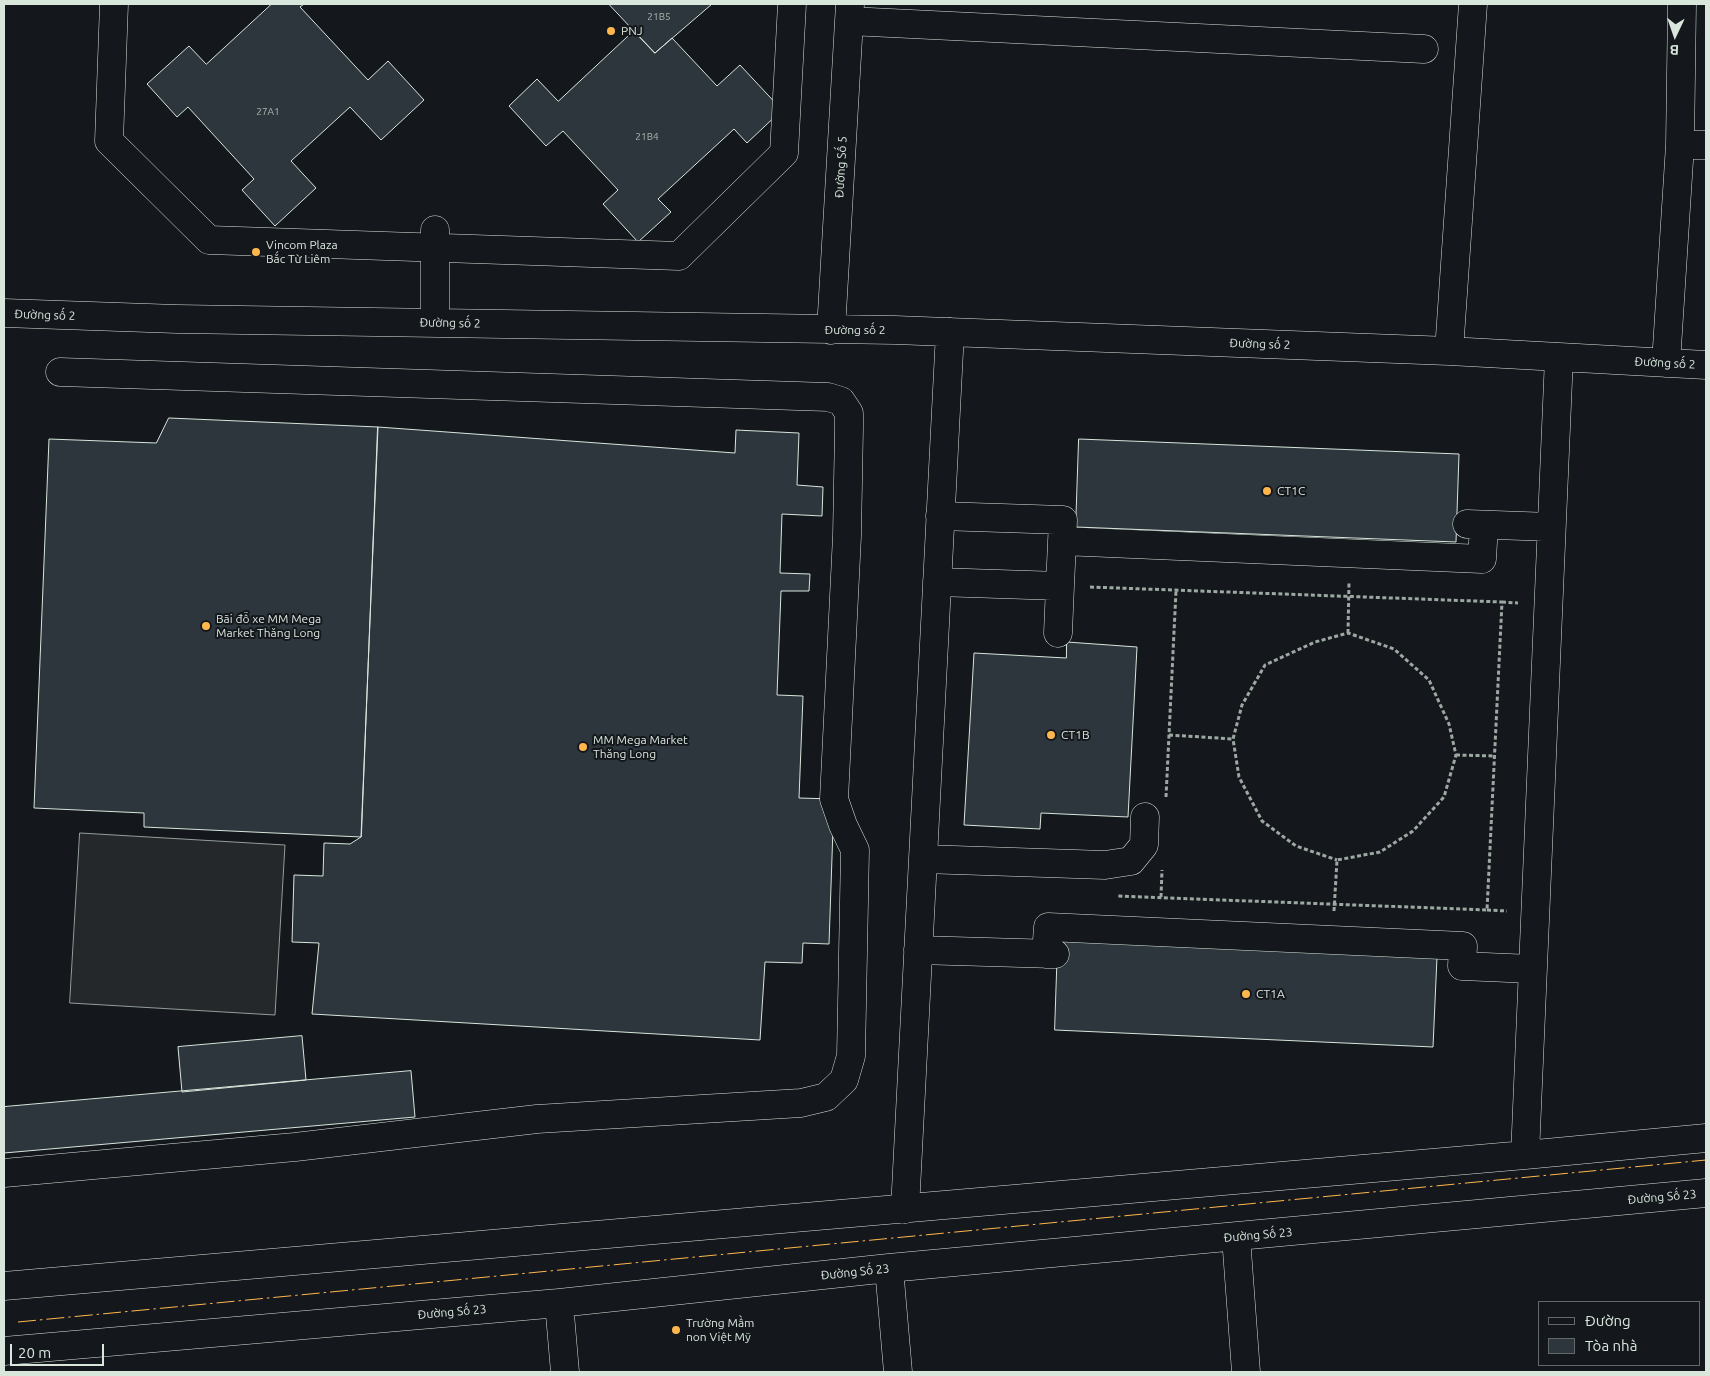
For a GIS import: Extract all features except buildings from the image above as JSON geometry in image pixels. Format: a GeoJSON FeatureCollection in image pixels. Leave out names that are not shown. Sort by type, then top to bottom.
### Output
{"type":"FeatureCollection","features":[{"type":"Feature","properties":{"kind":"street"},"geometry":{"type":"LineString","coordinates":[[114,4],[109,141],[209,240],[435,240],[679,256],[784,153],[792,4]]}},
{"type":"Feature","properties":{"kind":"street"},"geometry":{"type":"LineString","coordinates":[[1449,351],[1473,4]]}},
{"type":"Feature","properties":{"kind":"street"},"geometry":{"type":"LineString","coordinates":[[1666,363],[1693,145],[1682,4]]}},
{"type":"Feature","properties":{"kind":"street"},"geometry":{"type":"LineString","coordinates":[[849,12],[1424,49]]}},
{"type":"Feature","properties":{"kind":"street","name":"Đường Số 5"},"geometry":{"type":"LineString","coordinates":[[832,330],[849,12]]}},
{"type":"Feature","properties":{"kind":"street"},"geometry":{"type":"LineString","coordinates":[[435,240],[435,323]]}},
{"type":"Feature","properties":{"kind":"street","name":"Đường số 2"},"geometry":{"type":"LineString","coordinates":[[4,313],[177,319],[950,332],[1449,351],[1706,365]]}},
{"type":"Feature","properties":{"kind":"street"},"geometry":{"type":"LineString","coordinates":[[905,1208],[950,332]]}},
{"type":"Feature","properties":{"kind":"street"},"geometry":{"type":"LineString","coordinates":[[1525,1155],[1559,357]]}},
{"type":"Feature","properties":{"kind":"street"},"geometry":{"type":"LineString","coordinates":[[4,1174],[295,1147],[536,1120],[801,1103],[826,1097],[844,1080],[850,1056],[855,850],[843,825],[834,799],[846,545],[849,428],[849,413],[841,401],[828,397],[60,372]]}},
{"type":"Feature","properties":{"kind":"street"},"geometry":{"type":"LineString","coordinates":[[940,516],[1063,520],[1058,633]]}},
{"type":"Feature","properties":{"kind":"street"},"geometry":{"type":"LineString","coordinates":[[1062,541],[1482,558],[1475,524],[1551,527]]}},
{"type":"Feature","properties":{"kind":"street"},"geometry":{"type":"LineString","coordinates":[[937,582],[1060,586]]}},
{"type":"Feature","properties":{"kind":"street"},"geometry":{"type":"LineString","coordinates":[[923,859],[1105,865],[1131,861],[1144,845],[1155,810]]}},
{"type":"Feature","properties":{"kind":"street"},"geometry":{"type":"LineString","coordinates":[[918,950],[1051,954],[1048,927],[1463,946],[1462,966],[1532,969]]}},
{"type":"Feature","properties":{"kind":"street"},"geometry":{"type":"LineString","coordinates":[[4,1286],[1706,1138]]}},
{"type":"Feature","properties":{"kind":"street","name":"Đường Số 23"},"geometry":{"type":"LineString","coordinates":[[4,1351],[559,1303],[889,1268],[1706,1193]]}},
{"type":"Feature","properties":{"kind":"street"},"geometry":{"type":"LineString","coordinates":[[1236,1237],[1246,1372]]}},
{"type":"Feature","properties":{"kind":"street"},"geometry":{"type":"LineString","coordinates":[[889,1268],[898,1372]]}},
{"type":"Feature","properties":{"kind":"street"},"geometry":{"type":"LineString","coordinates":[[559,1303],[565,1372]]}},
{"type":"Feature","properties":{"kind":"path"},"geometry":{"type":"LineString","coordinates":[[1060,586],[1502,602],[1487,910],[1111,895]]}},
{"type":"Feature","properties":{"kind":"path"},"geometry":{"type":"LineString","coordinates":[[1155,810],[1169,735],[1176,590]]}},
{"type":"Feature","properties":{"kind":"path"},"geometry":{"type":"LineString","coordinates":[[1348,596],[1348,633]]}},
{"type":"Feature","properties":{"kind":"path"},"geometry":{"type":"LineString","coordinates":[[1348,633],[1394,649],[1429,680],[1449,724],[1456,756],[1444,797],[1413,831],[1380,852],[1337,860],[1296,846],[1262,821],[1239,777],[1233,739],[1242,705],[1265,665],[1315,642],[1348,633]]}},
{"type":"Feature","properties":{"kind":"path"},"geometry":{"type":"LineString","coordinates":[[1169,735],[1233,739]]}},
{"type":"Feature","properties":{"kind":"path"},"geometry":{"type":"LineString","coordinates":[[1456,756],[1494,756]]}},
{"type":"Feature","properties":{"kind":"path"},"geometry":{"type":"LineString","coordinates":[[1335,904],[1337,860]]}},
{"type":"Feature","properties":{"kind":"path"},"geometry":{"type":"LineString","coordinates":[[1161,897],[1162,869]]}},
{"type":"Feature","properties":{"kind":"shaded area"},"geometry":{"type":"Polygon","coordinates":[[[80,833],[285,845],[275,1015],[70,1003],[80,833]]]}},
{"type":"Feature","properties":{"kind":"power"},"geometry":{"type":"LineString","coordinates":[[18,1322],[1706,1160]]}},
{"type":"Feature","properties":{"kind":"place","name":"PNJ"},"geometry":{"type":"Point","coordinates":[611,31]}},
{"type":"Feature","properties":{"kind":"place","name":"Vincom Plaza Bắc Từ Liêm"},"geometry":{"type":"Point","coordinates":[256,252]}},
{"type":"Feature","properties":{"kind":"place","name":"CT1C"},"geometry":{"type":"Point","coordinates":[1267,491]}},
{"type":"Feature","properties":{"kind":"place","name":"Bãi đỗ xe MM Mega Market Thăng Long"},"geometry":{"type":"Point","coordinates":[206,626]}},
{"type":"Feature","properties":{"kind":"place","name":"CT1B"},"geometry":{"type":"Point","coordinates":[1051,735]}},
{"type":"Feature","properties":{"kind":"place","name":"MM Mega Market Thăng Long"},"geometry":{"type":"Point","coordinates":[583,747]}},
{"type":"Feature","properties":{"kind":"place","name":"CT1A"},"geometry":{"type":"Point","coordinates":[1246,994]}},
{"type":"Feature","properties":{"kind":"place","name":"Trường Mầm non Việt Mỹ"},"geometry":{"type":"Point","coordinates":[676,1330]}}]}
